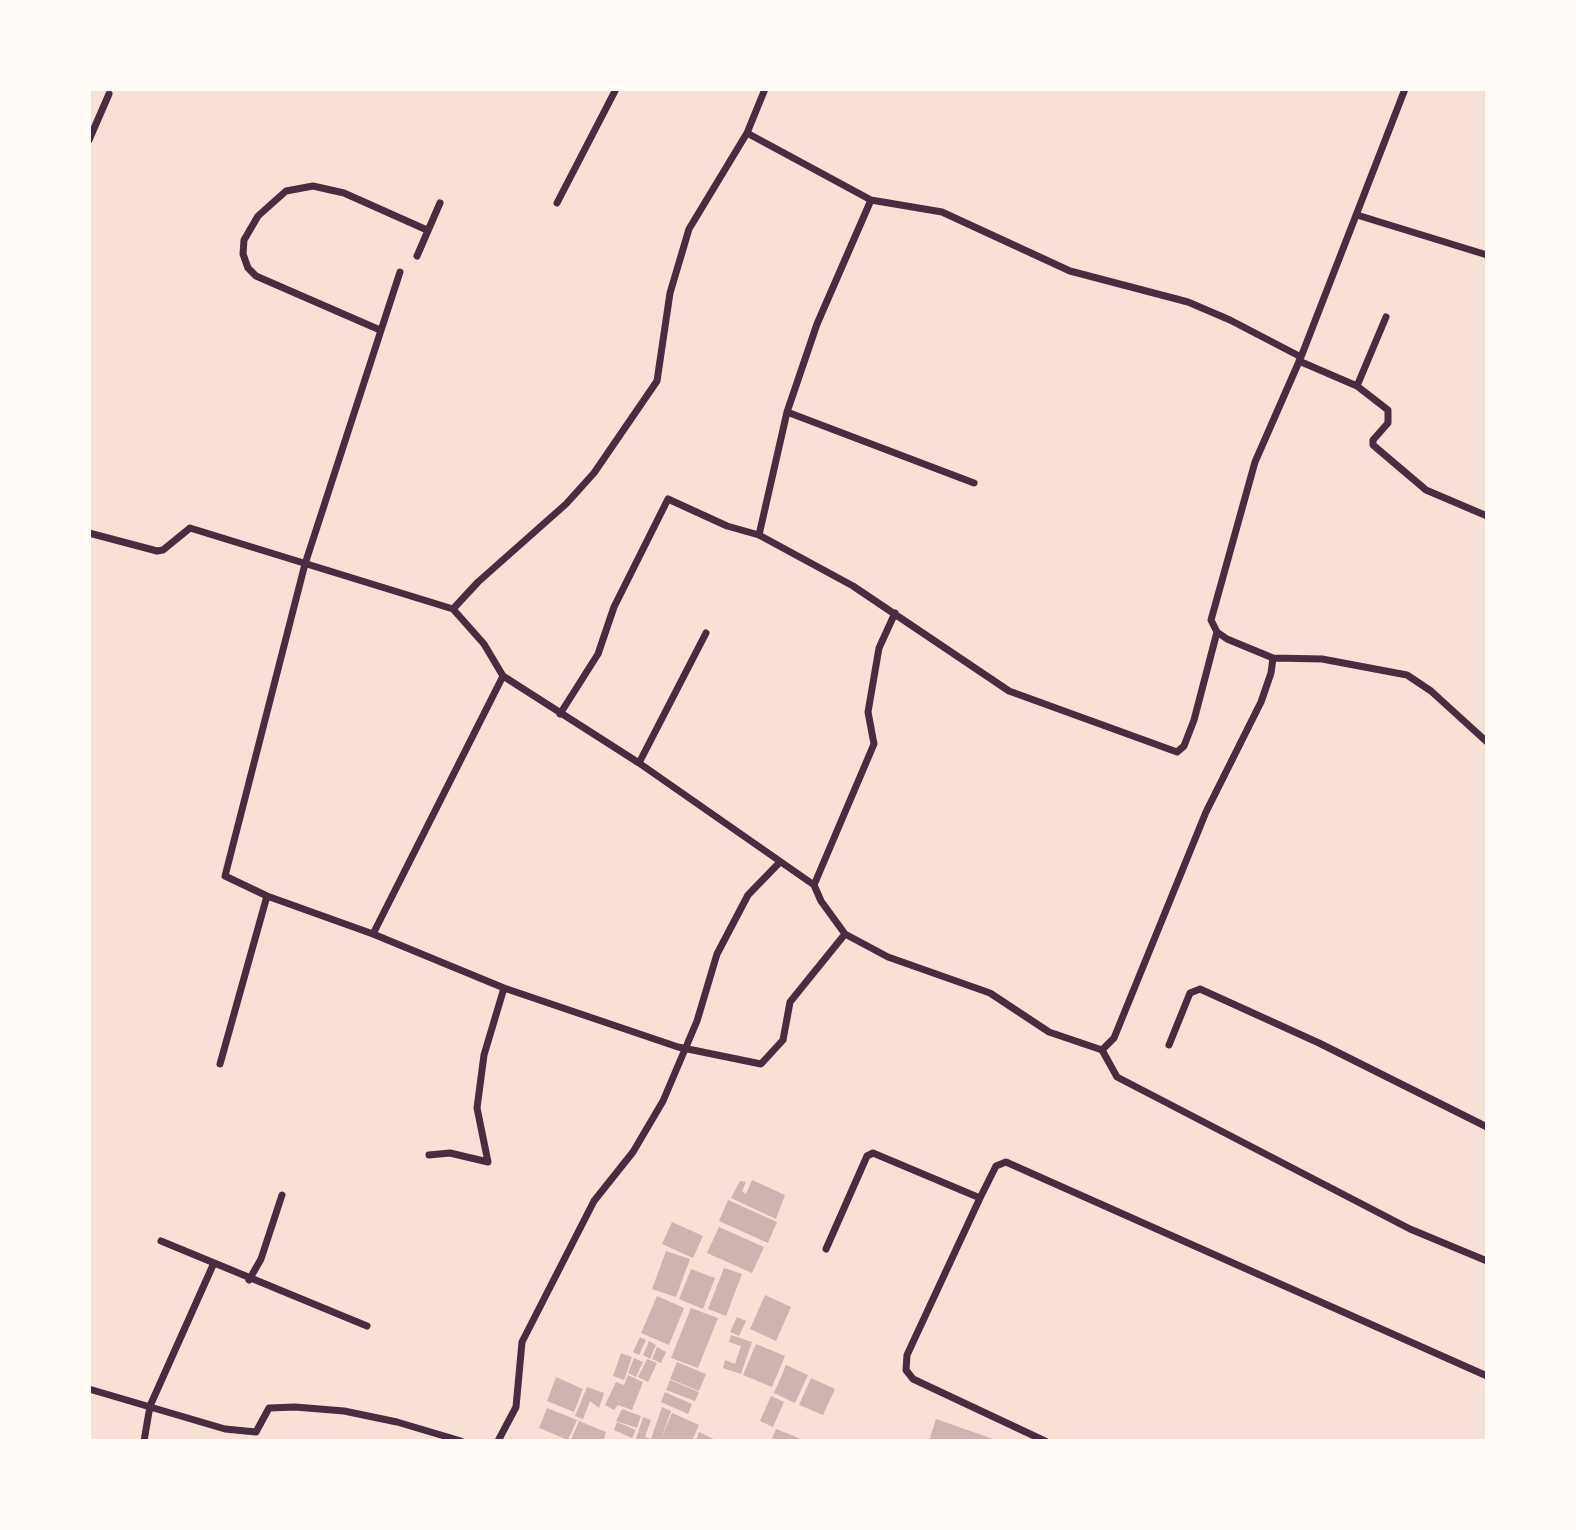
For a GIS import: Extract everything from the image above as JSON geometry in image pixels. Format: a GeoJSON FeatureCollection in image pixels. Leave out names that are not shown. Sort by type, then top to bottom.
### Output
{"type":"FeatureCollection","features":[{"type":"Feature","properties":{"kind":"street"},"geometry":{"type":"LineString","coordinates":[[557,203],[616,89]]}},
{"type":"Feature","properties":{"kind":"street"},"geometry":{"type":"LineString","coordinates":[[453,609],[478,582],[566,504],[594,473],[657,381],[670,293],[689,229],[747,133],[765,89]]}},
{"type":"Feature","properties":{"kind":"street"},"geometry":{"type":"LineString","coordinates":[[1405,89],[1300,359],[1255,463],[1211,620],[1217,632],[1273,658],[1322,659],[1407,675],[1431,691],[1487,742]]}},
{"type":"Feature","properties":{"kind":"street"},"geometry":{"type":"LineString","coordinates":[[89,140],[109,94]]}},
{"type":"Feature","properties":{"kind":"street"},"geometry":{"type":"LineString","coordinates":[[747,133],[871,201],[942,212],[1070,271],[1188,302],[1230,320],[1300,359],[1357,386],[1388,410],[1388,423],[1373,440],[1373,445],[1426,490],[1458,506],[1487,516]]}},
{"type":"Feature","properties":{"kind":"street"},"geometry":{"type":"LineString","coordinates":[[380,330],[256,276],[248,268],[243,254],[244,240],[258,216],[286,191],[313,186],[344,192],[427,230]]}},
{"type":"Feature","properties":{"kind":"street"},"geometry":{"type":"LineString","coordinates":[[759,535],[787,412],[817,324],[871,201]]}},
{"type":"Feature","properties":{"kind":"street"},"geometry":{"type":"LineString","coordinates":[[417,256],[440,202]]}},
{"type":"Feature","properties":{"kind":"street"},"geometry":{"type":"LineString","coordinates":[[1357,215],[1487,255]]}},
{"type":"Feature","properties":{"kind":"street"},"geometry":{"type":"LineString","coordinates":[[400,272],[305,564],[224,872],[228,879],[373,934],[504,988],[685,1049],[761,1063],[783,1040],[790,1002],[845,934]]}},
{"type":"Feature","properties":{"kind":"street"},"geometry":{"type":"LineString","coordinates":[[1357,386],[1386,317]]}},
{"type":"Feature","properties":{"kind":"street"},"geometry":{"type":"LineString","coordinates":[[787,412],[974,483]]}},
{"type":"Feature","properties":{"kind":"street"},"geometry":{"type":"LineString","coordinates":[[559,714],[598,654],[614,607],[668,499],[727,526],[759,535],[895,613],[1009,691],[1177,752],[1184,746],[1194,720],[1217,632]]}},
{"type":"Feature","properties":{"kind":"street"},"geometry":{"type":"LineString","coordinates":[[89,533],[157,551],[163,550],[190,528],[453,609],[484,644],[503,676],[639,763],[814,885],[821,901],[845,934],[888,957],[990,993],[1049,1032],[1102,1050],[1118,1077],[1410,1229],[1487,1261]]}},
{"type":"Feature","properties":{"kind":"street"},"geometry":{"type":"LineString","coordinates":[[814,885],[874,744],[868,712],[880,648],[895,613]]}},
{"type":"Feature","properties":{"kind":"street"},"geometry":{"type":"LineString","coordinates":[[639,763],[706,633]]}},
{"type":"Feature","properties":{"kind":"street"},"geometry":{"type":"LineString","coordinates":[[1102,1050],[1114,1038],[1206,812],[1261,702],[1273,658]]}},
{"type":"Feature","properties":{"kind":"street"},"geometry":{"type":"LineString","coordinates":[[373,934],[503,676]]}},
{"type":"Feature","properties":{"kind":"street"},"geometry":{"type":"LineString","coordinates":[[498,1441],[516,1407],[522,1342],[594,1201],[632,1152],[663,1101],[697,1021],[717,954],[748,895],[780,862]]}},
{"type":"Feature","properties":{"kind":"street"},"geometry":{"type":"LineString","coordinates":[[220,1064],[267,896]]}},
{"type":"Feature","properties":{"kind":"street"},"geometry":{"type":"LineString","coordinates":[[429,1155],[450,1153],[483,1164],[488,1162],[477,1108],[484,1055],[504,988]]}},
{"type":"Feature","properties":{"kind":"street"},"geometry":{"type":"LineString","coordinates":[[1169,1045],[1190,993],[1200,989],[1319,1043],[1487,1127]]}},
{"type":"Feature","properties":{"kind":"street"},"geometry":{"type":"LineString","coordinates":[[826,1249],[867,1156],[873,1153],[980,1198]]}},
{"type":"Feature","properties":{"kind":"street"},"geometry":{"type":"LineString","coordinates":[[1045,1441],[913,1379],[905,1370],[907,1355],[980,1198],[996,1166],[1006,1162],[1487,1376]]}},
{"type":"Feature","properties":{"kind":"street"},"geometry":{"type":"LineString","coordinates":[[249,1280],[261,1259],[282,1195]]}},
{"type":"Feature","properties":{"kind":"street"},"geometry":{"type":"LineString","coordinates":[[160,1241],[249,1280],[366,1326]]}},
{"type":"Feature","properties":{"kind":"street"},"geometry":{"type":"LineString","coordinates":[[144,1441],[150,1406],[213,1265]]}},
{"type":"Feature","properties":{"kind":"street"},"geometry":{"type":"LineString","coordinates":[[89,1389],[120,1401],[150,1406],[225,1429],[256,1432],[269,1408],[344,1410],[460,1441]]}},
{"type":"Feature","properties":{"kind":"building"},"geometry":{"type":"Polygon","coordinates":[[[752,1180],[785,1195],[776,1219],[731,1198],[740,1181],[746,1182],[742,1191],[746,1194],[752,1180]]]}},
{"type":"Feature","properties":{"kind":"building"},"geometry":{"type":"Polygon","coordinates":[[[728,1200],[777,1222],[768,1243],[719,1221],[728,1200]]]}},
{"type":"Feature","properties":{"kind":"building"},"geometry":{"type":"Polygon","coordinates":[[[672,1222],[703,1236],[693,1258],[662,1244],[672,1222]]]}},
{"type":"Feature","properties":{"kind":"building"},"geometry":{"type":"Polygon","coordinates":[[[719,1227],[764,1247],[752,1273],[707,1253],[719,1227]]]}},
{"type":"Feature","properties":{"kind":"building"},"geometry":{"type":"Polygon","coordinates":[[[666,1251],[690,1259],[676,1297],[652,1289],[666,1251]]]}},
{"type":"Feature","properties":{"kind":"building"},"geometry":{"type":"Polygon","coordinates":[[[724,1268],[742,1274],[726,1316],[708,1309],[724,1268]]]}},
{"type":"Feature","properties":{"kind":"building"},"geometry":{"type":"Polygon","coordinates":[[[691,1269],[715,1278],[703,1309],[679,1299],[691,1269]]]}},
{"type":"Feature","properties":{"kind":"building"},"geometry":{"type":"Polygon","coordinates":[[[765,1295],[791,1307],[776,1341],[750,1329],[765,1295]]]}},
{"type":"Feature","properties":{"kind":"building"},"geometry":{"type":"Polygon","coordinates":[[[657,1296],[684,1308],[669,1345],[641,1333],[657,1296]]]}},
{"type":"Feature","properties":{"kind":"building"},"geometry":{"type":"Polygon","coordinates":[[[691,1308],[718,1318],[698,1368],[671,1358],[691,1308]]]}},
{"type":"Feature","properties":{"kind":"building"},"geometry":{"type":"Polygon","coordinates":[[[737,1317],[746,1321],[739,1336],[730,1332],[737,1317]]]}},
{"type":"Feature","properties":{"kind":"building"},"geometry":{"type":"Polygon","coordinates":[[[731,1335],[752,1342],[741,1374],[723,1368],[725,1360],[735,1364],[741,1346],[729,1342],[731,1335]]]}},
{"type":"Feature","properties":{"kind":"building"},"geometry":{"type":"Polygon","coordinates":[[[640,1337],[646,1340],[639,1355],[633,1352],[640,1337]]]}},
{"type":"Feature","properties":{"kind":"building"},"geometry":{"type":"Polygon","coordinates":[[[649,1341],[656,1345],[650,1359],[643,1355],[649,1341]]]}},
{"type":"Feature","properties":{"kind":"building"},"geometry":{"type":"Polygon","coordinates":[[[756,1344],[785,1356],[772,1387],[743,1375],[756,1344]]]}},
{"type":"Feature","properties":{"kind":"building"},"geometry":{"type":"Polygon","coordinates":[[[657,1347],[666,1352],[661,1363],[652,1359],[657,1347]]]}},
{"type":"Feature","properties":{"kind":"building"},"geometry":{"type":"Polygon","coordinates":[[[621,1353],[632,1357],[624,1380],[613,1376],[621,1353]]]}},
{"type":"Feature","properties":{"kind":"building"},"geometry":{"type":"Polygon","coordinates":[[[634,1358],[643,1362],[636,1377],[628,1373],[634,1358]]]}},
{"type":"Feature","properties":{"kind":"building"},"geometry":{"type":"Polygon","coordinates":[[[647,1359],[657,1363],[648,1382],[638,1377],[647,1359]]]}},
{"type":"Feature","properties":{"kind":"building"},"geometry":{"type":"Polygon","coordinates":[[[677,1362],[706,1374],[699,1391],[670,1379],[677,1362]]]}},
{"type":"Feature","properties":{"kind":"building"},"geometry":{"type":"Polygon","coordinates":[[[786,1365],[808,1375],[795,1403],[774,1393],[786,1365]]]}},
{"type":"Feature","properties":{"kind":"building"},"geometry":{"type":"Polygon","coordinates":[[[628,1375],[643,1382],[632,1410],[618,1405],[614,1410],[605,1405],[616,1382],[624,1385],[628,1375]]]}},
{"type":"Feature","properties":{"kind":"building"},"geometry":{"type":"Polygon","coordinates":[[[556,1377],[583,1389],[574,1412],[547,1401],[556,1377]]]}},
{"type":"Feature","properties":{"kind":"building"},"geometry":{"type":"Polygon","coordinates":[[[811,1378],[835,1389],[823,1415],[799,1405],[811,1378]]]}},
{"type":"Feature","properties":{"kind":"building"},"geometry":{"type":"Polygon","coordinates":[[[670,1380],[699,1392],[695,1401],[666,1390],[670,1380]]]}},
{"type":"Feature","properties":{"kind":"building"},"geometry":{"type":"Polygon","coordinates":[[[587,1387],[604,1393],[599,1408],[590,1401],[583,1419],[575,1416],[587,1387]]]}},
{"type":"Feature","properties":{"kind":"building"},"geometry":{"type":"Polygon","coordinates":[[[665,1392],[692,1404],[688,1414],[661,1402],[665,1392]]]}},
{"type":"Feature","properties":{"kind":"building"},"geometry":{"type":"Polygon","coordinates":[[[771,1396],[784,1402],[773,1427],[760,1421],[771,1396]]]}},
{"type":"Feature","properties":{"kind":"building"},"geometry":{"type":"Polygon","coordinates":[[[662,1407],[671,1411],[661,1439],[672,1413],[699,1425],[692,1441],[636,1439],[643,1417],[651,1420],[645,1437],[651,1439],[662,1407]]]}},
{"type":"Feature","properties":{"kind":"building"},"geometry":{"type":"Polygon","coordinates":[[[547,1408],[577,1420],[568,1440],[539,1428],[547,1408]]]}},
{"type":"Feature","properties":{"kind":"building"},"geometry":{"type":"Polygon","coordinates":[[[622,1409],[641,1416],[637,1428],[616,1421],[622,1409]]]}},
{"type":"Feature","properties":{"kind":"building"},"geometry":{"type":"Polygon","coordinates":[[[936,1419],[996,1440],[996,1441],[929,1441],[936,1419]]]}},
{"type":"Feature","properties":{"kind":"building"},"geometry":{"type":"Polygon","coordinates":[[[579,1421],[606,1432],[603,1441],[571,1440],[579,1421]]]}},
{"type":"Feature","properties":{"kind":"building"},"geometry":{"type":"Polygon","coordinates":[[[617,1422],[636,1430],[632,1438],[614,1430],[617,1422]]]}},
{"type":"Feature","properties":{"kind":"building"},"geometry":{"type":"Polygon","coordinates":[[[776,1429],[806,1441],[771,1441],[776,1429]]]}},
{"type":"Feature","properties":{"kind":"building"},"geometry":{"type":"Polygon","coordinates":[[[699,1432],[718,1441],[696,1441],[699,1432]]]}}]}
